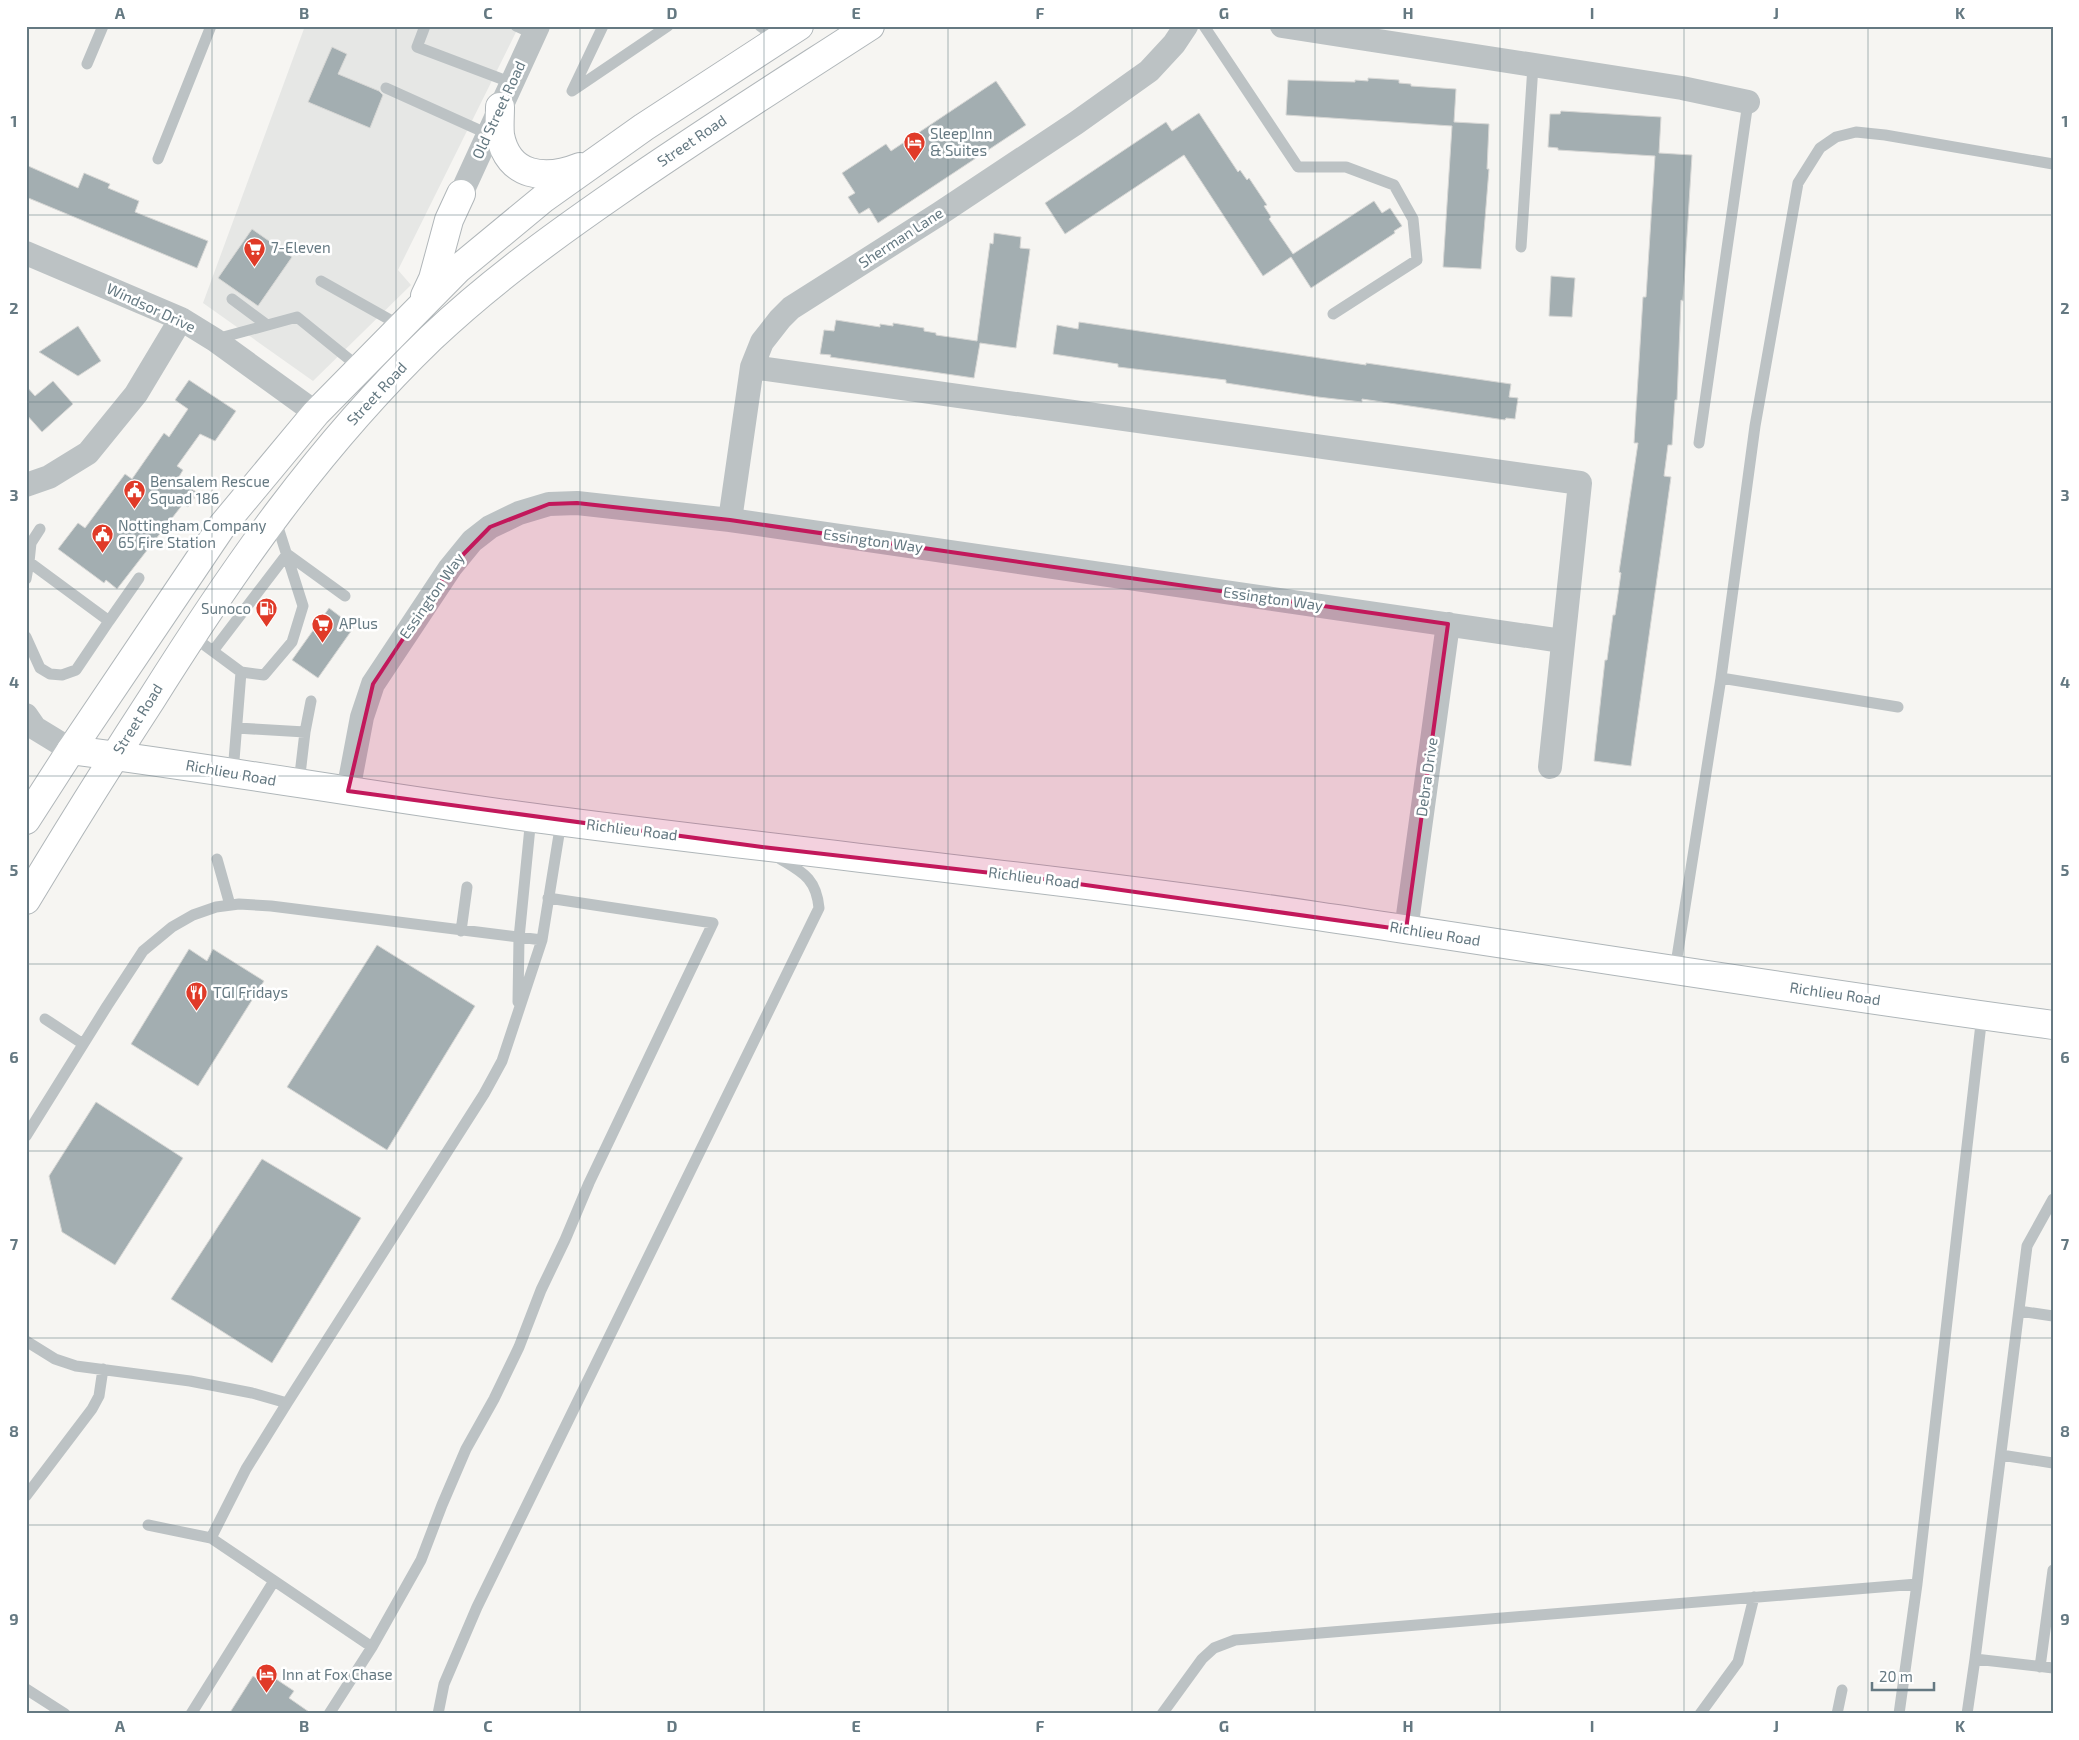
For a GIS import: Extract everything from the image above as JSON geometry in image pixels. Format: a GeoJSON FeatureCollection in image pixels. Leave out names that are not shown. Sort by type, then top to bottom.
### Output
{"type":"FeatureCollection","features":[{"type":"Feature","properties":{"kind":"main road","name":"Street Road"},"geometry":{"type":"LineString","coordinates":[[26,900],[115,756],[202,643],[252,546],[329,446],[392,377],[459,312],[512,267],[690,141],[870,26]]}},
{"type":"Feature","properties":{"kind":"main road","name":"Street Road"},"geometry":{"type":"LineString","coordinates":[[26,820],[222,526],[316,413],[458,269],[544,198],[720,76],[779,31]]}},
{"type":"Feature","properties":{"kind":"main road"},"geometry":{"type":"LineString","coordinates":[[500,107],[500,133],[504,150],[514,164],[528,172],[548,175],[572,170],[602,157]]}},
{"type":"Feature","properties":{"kind":"main road"},"geometry":{"type":"LineString","coordinates":[[407,320],[433,279],[449,220],[461,194]]}},
{"type":"Feature","properties":{"kind":"main road","name":"Richlieu Road"},"geometry":{"type":"LineString","coordinates":[[71,750],[560,822],[762,848],[1036,878],[2053,1025]]}},
{"type":"Feature","properties":{"kind":"street","name":"Sherman Lane"},"geometry":{"type":"LineString","coordinates":[[730,520],[752,367],[762,342],[780,318],[791,308],[955,203],[1149,72],[1174,44],[1186,26]]}},
{"type":"Feature","properties":{"kind":"street"},"geometry":{"type":"LineString","coordinates":[[1282,26],[1682,88],[1748,102]]}},
{"type":"Feature","properties":{"kind":"street","name":"Old Street Road"},"geometry":{"type":"LineString","coordinates":[[461,194],[512,83],[529,29]]}},
{"type":"Feature","properties":{"kind":"street","name":"Windsor Drive"},"geometry":{"type":"LineString","coordinates":[[26,253],[181,319],[214,340],[316,413]]}},
{"type":"Feature","properties":{"kind":"street"},"geometry":{"type":"LineString","coordinates":[[26,485],[49,478],[88,453],[136,394],[181,319]]}},
{"type":"Feature","properties":{"kind":"street"},"geometry":{"type":"LineString","coordinates":[[752,367],[1580,483],[1550,767]]}},
{"type":"Feature","properties":{"kind":"street","name":"Essington Way"},"geometry":{"type":"LineString","coordinates":[[348,791],[362,717],[373,684],[450,568],[472,541],[490,527],[519,513],[549,504],[577,503],[730,520],[1562,641]]}},
{"type":"Feature","properties":{"kind":"street","name":"Debra Drive"},"geometry":{"type":"LineString","coordinates":[[1406,930],[1448,624]]}},
{"type":"Feature","properties":{"kind":"street","name":"Richlieu Road"},"geometry":{"type":"LineString","coordinates":[[26,715],[35,728],[71,750]]}},
{"type":"Feature","properties":{"kind":"lane"},"geometry":{"type":"LineString","coordinates":[[87,64],[102,26]]}},
{"type":"Feature","properties":{"kind":"lane"},"geometry":{"type":"LineString","coordinates":[[158,159],[211,26]]}},
{"type":"Feature","properties":{"kind":"lane"},"geometry":{"type":"LineString","coordinates":[[425,26],[417,47],[512,83]]}},
{"type":"Feature","properties":{"kind":"lane"},"geometry":{"type":"LineString","coordinates":[[603,26],[572,92],[668,26]]}},
{"type":"Feature","properties":{"kind":"lane"},"geometry":{"type":"LineString","coordinates":[[1204,26],[1298,167],[1346,167],[1394,185],[1413,218],[1417,260],[1333,314]]}},
{"type":"Feature","properties":{"kind":"lane"},"geometry":{"type":"LineString","coordinates":[[1521,247],[1533,66]]}},
{"type":"Feature","properties":{"kind":"lane"},"geometry":{"type":"LineString","coordinates":[[386,88],[488,134]]}},
{"type":"Feature","properties":{"kind":"lane"},"geometry":{"type":"LineString","coordinates":[[1699,443],[1748,102]]}},
{"type":"Feature","properties":{"kind":"lane"},"geometry":{"type":"LineString","coordinates":[[1675,970],[1721,678],[1755,426],[1798,184],[1820,148],[1836,137],[1856,132],[1885,135],[2053,164]]}},
{"type":"Feature","properties":{"kind":"lane"},"geometry":{"type":"LineString","coordinates":[[321,281],[407,320]]}},
{"type":"Feature","properties":{"kind":"lane"},"geometry":{"type":"LineString","coordinates":[[232,299],[267,325]]}},
{"type":"Feature","properties":{"kind":"lane"},"geometry":{"type":"LineString","coordinates":[[214,340],[297,317],[360,368]]}},
{"type":"Feature","properties":{"kind":"lane"},"geometry":{"type":"LineString","coordinates":[[274,517],[287,554],[303,606],[292,642],[264,675],[242,672],[202,643],[287,554]]}},
{"type":"Feature","properties":{"kind":"lane"},"geometry":{"type":"LineString","coordinates":[[26,578],[31,544],[40,529]]}},
{"type":"Feature","properties":{"kind":"lane"},"geometry":{"type":"LineString","coordinates":[[287,554],[345,596]]}},
{"type":"Feature","properties":{"kind":"lane"},"geometry":{"type":"LineString","coordinates":[[29,562],[109,621]]}},
{"type":"Feature","properties":{"kind":"lane"},"geometry":{"type":"LineString","coordinates":[[26,637],[40,668],[50,674],[62,675],[76,670],[139,578]]}},
{"type":"Feature","properties":{"kind":"lane"},"geometry":{"type":"LineString","coordinates":[[233,773],[242,672]]}},
{"type":"Feature","properties":{"kind":"lane"},"geometry":{"type":"LineString","coordinates":[[1721,678],[1898,707]]}},
{"type":"Feature","properties":{"kind":"lane"},"geometry":{"type":"LineString","coordinates":[[299,784],[305,732],[311,701]]}},
{"type":"Feature","properties":{"kind":"lane"},"geometry":{"type":"LineString","coordinates":[[237,728],[305,732]]}},
{"type":"Feature","properties":{"kind":"lane"},"geometry":{"type":"LineString","coordinates":[[517,1013],[519,938],[531,818]]}},
{"type":"Feature","properties":{"kind":"lane"},"geometry":{"type":"LineString","coordinates":[[211,1538],[246,1469],[484,1094],[502,1061],[542,940],[560,822]]}},
{"type":"Feature","properties":{"kind":"lane"},"geometry":{"type":"LineString","coordinates":[[438,1714],[444,1684],[477,1607],[818,908],[818,894],[813,884],[802,873],[762,848]]}},
{"type":"Feature","properties":{"kind":"lane"},"geometry":{"type":"LineString","coordinates":[[217,860],[230,906]]}},
{"type":"Feature","properties":{"kind":"lane"},"geometry":{"type":"LineString","coordinates":[[462,931],[467,887]]}},
{"type":"Feature","properties":{"kind":"lane"},"geometry":{"type":"LineString","coordinates":[[330,1714],[372,1647],[420,1560],[466,1449],[494,1399],[519,1347],[541,1290],[565,1240],[589,1182],[713,923],[548,898]]}},
{"type":"Feature","properties":{"kind":"lane"},"geometry":{"type":"LineString","coordinates":[[26,1136],[143,951],[172,927],[193,915],[216,907],[271,906],[542,940]]}},
{"type":"Feature","properties":{"kind":"lane"},"geometry":{"type":"LineString","coordinates":[[1898,1714],[1917,1584],[1982,1015]]}},
{"type":"Feature","properties":{"kind":"lane"},"geometry":{"type":"LineString","coordinates":[[46,1019],[83,1044]]}},
{"type":"Feature","properties":{"kind":"lane"},"geometry":{"type":"LineString","coordinates":[[1967,1714],[2027,1246],[2053,1199]]}},
{"type":"Feature","properties":{"kind":"lane"},"geometry":{"type":"LineString","coordinates":[[2019,1311],[2053,1316]]}},
{"type":"Feature","properties":{"kind":"lane"},"geometry":{"type":"LineString","coordinates":[[26,1341],[56,1359],[76,1366],[190,1381],[252,1393],[287,1403]]}},
{"type":"Feature","properties":{"kind":"lane"},"geometry":{"type":"LineString","coordinates":[[26,1496],[92,1409],[99,1396],[103,1369]]}},
{"type":"Feature","properties":{"kind":"lane"},"geometry":{"type":"LineString","coordinates":[[2001,1455],[2053,1463]]}},
{"type":"Feature","properties":{"kind":"lane"},"geometry":{"type":"LineString","coordinates":[[148,1524],[211,1538],[372,1647]]}},
{"type":"Feature","properties":{"kind":"lane"},"geometry":{"type":"LineString","coordinates":[[2040,1667],[2053,1570]]}},
{"type":"Feature","properties":{"kind":"lane"},"geometry":{"type":"LineString","coordinates":[[191,1714],[274,1581]]}},
{"type":"Feature","properties":{"kind":"lane"},"geometry":{"type":"LineString","coordinates":[[1162,1714],[1202,1659],[1214,1648],[1235,1640],[1917,1584]]}},
{"type":"Feature","properties":{"kind":"lane"},"geometry":{"type":"LineString","coordinates":[[1700,1714],[1738,1662],[1754,1597]]}},
{"type":"Feature","properties":{"kind":"lane"},"geometry":{"type":"LineString","coordinates":[[1975,1659],[2053,1668]]}},
{"type":"Feature","properties":{"kind":"lane"},"geometry":{"type":"LineString","coordinates":[[26,1689],[65,1714]]}},
{"type":"Feature","properties":{"kind":"lane"},"geometry":{"type":"LineString","coordinates":[[1837,1714],[1842,1690]]}},
{"type":"Feature","properties":{"kind":"highlighted area"},"geometry":{"type":"Polygon","coordinates":[[[577,503],[730,520],[1448,624],[1406,930],[1036,878],[762,847],[348,791],[373,684],[450,568],[490,527],[549,504],[577,503]]]}},
{"type":"Feature","properties":{"kind":"shaded area"},"geometry":{"type":"Polygon","coordinates":[[[305,26],[519,26],[398,270],[411,285],[313,381],[203,303],[305,26]]]}},
{"type":"Feature","properties":{"kind":"building"},"geometry":{"type":"Polygon","coordinates":[[[332,47],[347,54],[338,74],[379,91],[383,95],[370,128],[308,102],[332,47]]]}},
{"type":"Feature","properties":{"kind":"building"},"geometry":{"type":"Polygon","coordinates":[[[1368,78],[1399,80],[1399,83],[1411,84],[1411,86],[1456,89],[1454,122],[1489,124],[1487,169],[1489,169],[1481,269],[1443,267],[1452,126],[1286,115],[1288,80],[1355,82],[1355,80],[1368,81],[1368,78]]]}},
{"type":"Feature","properties":{"kind":"building","name":"Sleep Inn & Suites"},"geometry":{"type":"Polygon","coordinates":[[[996,81],[1026,125],[878,223],[869,208],[859,214],[848,197],[855,193],[842,173],[886,144],[891,151],[996,81]]]}},
{"type":"Feature","properties":{"kind":"building"},"geometry":{"type":"Polygon","coordinates":[[[1561,111],[1661,117],[1659,153],[1692,155],[1683,301],[1681,300],[1677,400],[1675,400],[1672,445],[1668,445],[1664,476],[1671,477],[1631,766],[1594,761],[1605,660],[1607,660],[1613,615],[1615,615],[1621,573],[1619,572],[1638,443],[1634,443],[1643,297],[1646,297],[1655,156],[1558,150],[1558,148],[1548,147],[1550,114],[1560,114],[1561,111]]]}},
{"type":"Feature","properties":{"kind":"building"},"geometry":{"type":"Polygon","coordinates":[[[1199,113],[1238,172],[1240,170],[1247,180],[1249,178],[1267,205],[1264,206],[1271,217],[1269,219],[1293,254],[1374,201],[1382,213],[1390,208],[1402,226],[1394,231],[1395,233],[1311,288],[1291,257],[1263,276],[1184,155],[1065,234],[1045,203],[1166,122],[1172,131],[1199,113]]]}},
{"type":"Feature","properties":{"kind":"building"},"geometry":{"type":"Polygon","coordinates":[[[26,165],[78,188],[84,173],[110,184],[108,188],[139,201],[135,212],[208,241],[197,268],[26,197],[26,165]]]}},
{"type":"Feature","properties":{"kind":"building","name":"7-Eleven"},"geometry":{"type":"Polygon","coordinates":[[[252,229],[292,257],[258,306],[218,278],[252,229]]]}},
{"type":"Feature","properties":{"kind":"building"},"geometry":{"type":"Polygon","coordinates":[[[994,233],[1021,237],[1020,248],[1030,249],[1016,348],[980,343],[974,378],[820,354],[824,330],[834,331],[836,320],[880,327],[880,324],[893,326],[893,323],[924,328],[924,331],[936,333],[936,335],[977,341],[990,243],[993,244],[994,233]]]}},
{"type":"Feature","properties":{"kind":"building"},"geometry":{"type":"Polygon","coordinates":[[[1551,276],[1575,278],[1572,317],[1549,316],[1551,276]]]}},
{"type":"Feature","properties":{"kind":"building"},"geometry":{"type":"Polygon","coordinates":[[[1079,322],[1366,365],[1366,363],[1511,384],[1509,397],[1518,398],[1515,419],[1506,418],[1505,420],[1362,399],[1362,402],[1318,397],[1226,383],[1226,380],[1118,367],[1118,364],[1053,354],[1057,325],[1078,329],[1079,322]]]}},
{"type":"Feature","properties":{"kind":"building"},"geometry":{"type":"Polygon","coordinates":[[[78,326],[101,361],[78,376],[39,352],[78,326]]]}},
{"type":"Feature","properties":{"kind":"building"},"geometry":{"type":"Polygon","coordinates":[[[189,380],[236,411],[215,441],[200,434],[177,466],[183,470],[177,480],[198,493],[188,507],[183,504],[117,589],[106,580],[104,583],[58,549],[78,523],[85,528],[125,474],[132,479],[164,433],[169,437],[188,409],[175,400],[189,380]]]}},
{"type":"Feature","properties":{"kind":"building"},"geometry":{"type":"Polygon","coordinates":[[[53,381],[73,404],[42,432],[26,414],[26,386],[35,396],[53,381]]]}},
{"type":"Feature","properties":{"kind":"building","name":"APlus"},"geometry":{"type":"Polygon","coordinates":[[[329,608],[354,627],[318,678],[292,660],[329,608]]]}},
{"type":"Feature","properties":{"kind":"building"},"geometry":{"type":"Polygon","coordinates":[[[377,945],[475,1006],[387,1150],[287,1087],[377,945]]]}},
{"type":"Feature","properties":{"kind":"building","name":"TGI Fridays"},"geometry":{"type":"Polygon","coordinates":[[[189,949],[207,961],[213,949],[264,981],[198,1086],[131,1044],[189,949]]]}},
{"type":"Feature","properties":{"kind":"building"},"geometry":{"type":"Polygon","coordinates":[[[96,1102],[183,1158],[115,1265],[62,1232],[49,1176],[96,1102]]]}},
{"type":"Feature","properties":{"kind":"building"},"geometry":{"type":"Polygon","coordinates":[[[262,1159],[361,1218],[272,1363],[171,1299],[262,1159]]]}},
{"type":"Feature","properties":{"kind":"building","name":"Inn at Fox Chase"},"geometry":{"type":"Polygon","coordinates":[[[253,1676],[271,1688],[276,1679],[294,1691],[289,1698],[312,1714],[229,1714],[253,1676]]]}},
{"type":"Feature","properties":{"kind":"place","name":"Sleep Inn & Suites"},"geometry":{"type":"Point","coordinates":[914,162]}},
{"type":"Feature","properties":{"kind":"place","name":"7-Eleven"},"geometry":{"type":"Point","coordinates":[255,267]}},
{"type":"Feature","properties":{"kind":"place","name":"Bensalem Rescue Squad 186"},"geometry":{"type":"Point","coordinates":[134,510]}},
{"type":"Feature","properties":{"kind":"place","name":"Nottingham Company 65 Fire Station"},"geometry":{"type":"Point","coordinates":[102,554]}},
{"type":"Feature","properties":{"kind":"place","name":"Sunoco"},"geometry":{"type":"Point","coordinates":[267,628]}},
{"type":"Feature","properties":{"kind":"place","name":"APlus"},"geometry":{"type":"Point","coordinates":[323,643]}},
{"type":"Feature","properties":{"kind":"place","name":"TGI Fridays"},"geometry":{"type":"Point","coordinates":[197,1012]}},
{"type":"Feature","properties":{"kind":"place","name":"Inn at Fox Chase"},"geometry":{"type":"Point","coordinates":[266,1694]}}]}
